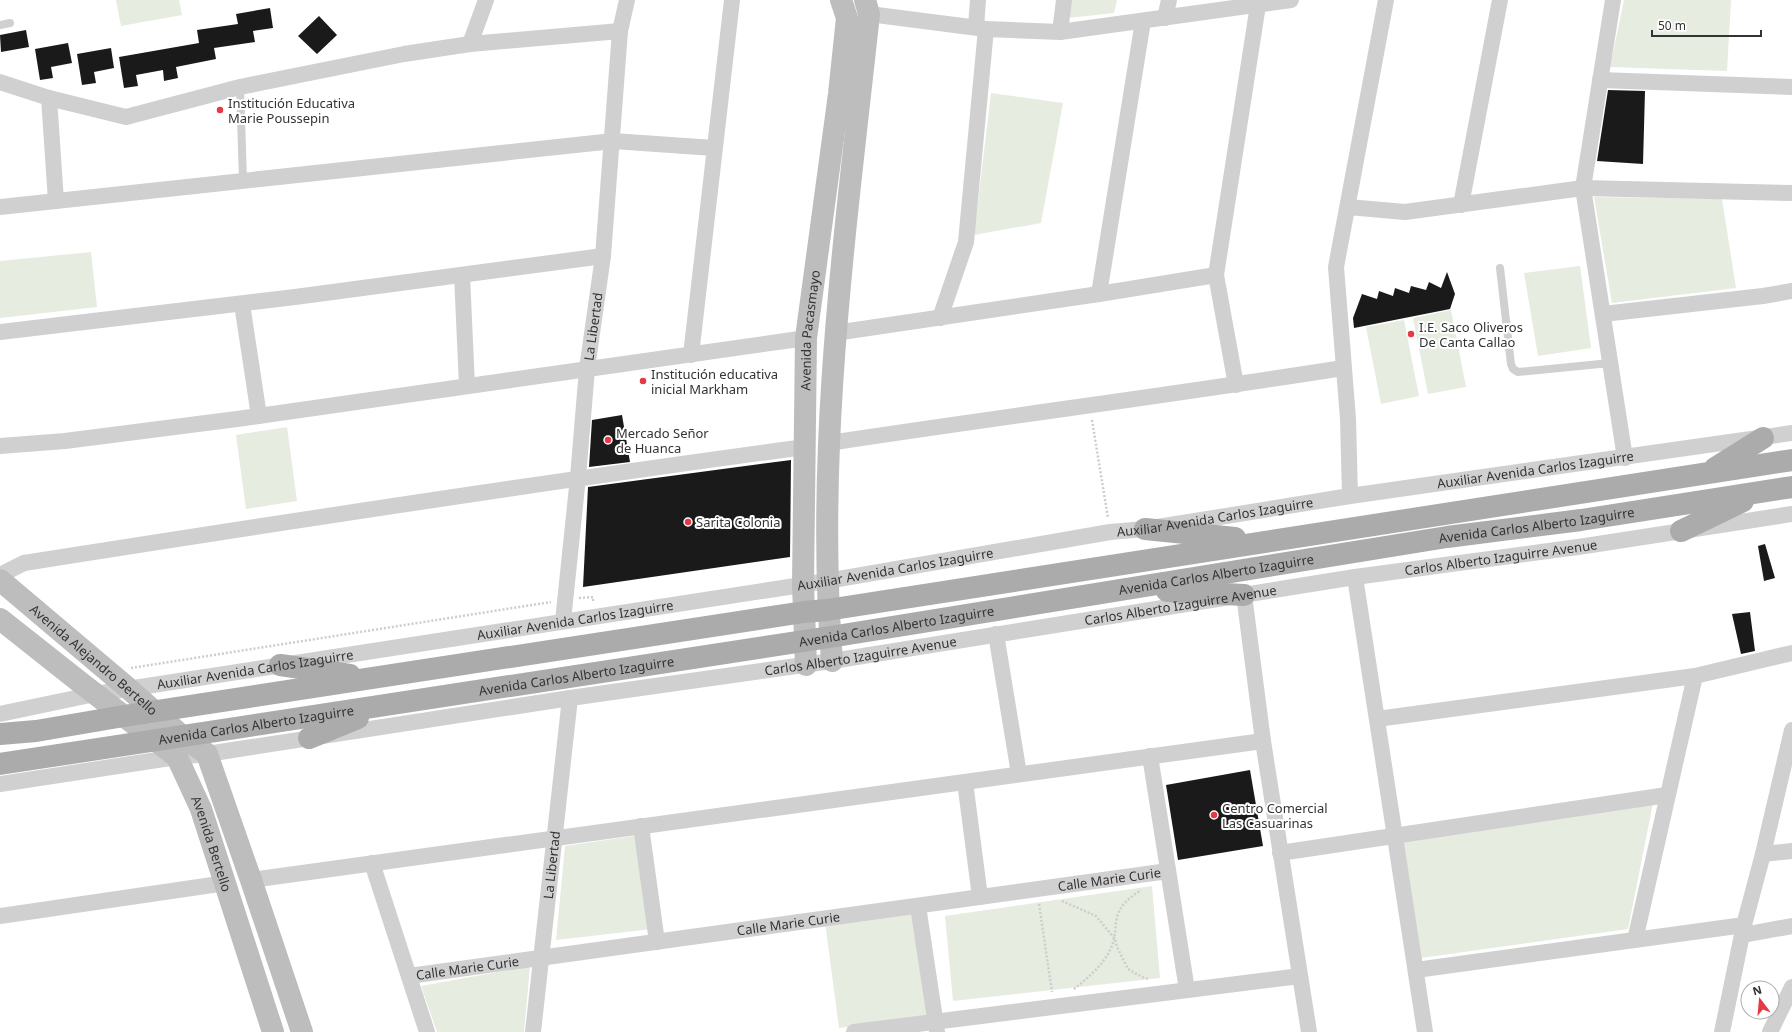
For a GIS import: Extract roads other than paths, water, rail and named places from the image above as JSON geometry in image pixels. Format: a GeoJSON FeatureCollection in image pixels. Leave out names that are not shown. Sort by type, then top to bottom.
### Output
{"type":"FeatureCollection","features":[{"type":"Feature","properties":{"kind":"main road","name":"Avenida Pacasmayo"},"geometry":{"type":"LineString","coordinates":[[806,664],[804,584],[806,338],[839,94],[847,18],[840,0]]}},
{"type":"Feature","properties":{"kind":"main road","name":"Avenida Pacasmayo"},"geometry":{"type":"LineString","coordinates":[[832,661],[827,610],[829,443],[835,333],[860,96],[867,7]]}},
{"type":"Feature","properties":{"kind":"main road"},"geometry":{"type":"LineString","coordinates":[[839,94],[860,96]]}},
{"type":"Feature","properties":{"kind":"main road"},"geometry":{"type":"LineString","coordinates":[[1709,473],[1763,438]]}},
{"type":"Feature","properties":{"kind":"main road","name":"Avenida Carlos Alberto Izaguirre"},"geometry":{"type":"LineString","coordinates":[[0,734],[36,731],[124,716],[804,612],[827,610],[1266,541],[1445,515],[1792,460]]}},
{"type":"Feature","properties":{"kind":"main road","name":"Avenida Carlos Alberto Izaguirre"},"geometry":{"type":"LineString","coordinates":[[0,764],[155,740],[179,747],[391,704],[830,637],[1447,537],[1581,520],[1792,487]]}},
{"type":"Feature","properties":{"kind":"main road"},"geometry":{"type":"LineString","coordinates":[[1681,531],[1764,491]]}},
{"type":"Feature","properties":{"kind":"main road"},"geometry":{"type":"LineString","coordinates":[[1445,515],[1447,537]]}},
{"type":"Feature","properties":{"kind":"main road"},"geometry":{"type":"LineString","coordinates":[[1144,529],[1266,541]]}},
{"type":"Feature","properties":{"kind":"main road","name":"Avenida Alejandro Bertello"},"geometry":{"type":"LineString","coordinates":[[0,580],[156,712],[179,747],[207,754]]}},
{"type":"Feature","properties":{"kind":"main road"},"geometry":{"type":"LineString","coordinates":[[1122,589],[1244,595]]}},
{"type":"Feature","properties":{"kind":"main road","name":"Avenida Alejandro Bertello"},"geometry":{"type":"LineString","coordinates":[[0,618],[95,694]]}},
{"type":"Feature","properties":{"kind":"main road"},"geometry":{"type":"LineString","coordinates":[[280,665],[373,679]]}},
{"type":"Feature","properties":{"kind":"main road"},"geometry":{"type":"LineString","coordinates":[[95,694],[155,740]]}},
{"type":"Feature","properties":{"kind":"main road"},"geometry":{"type":"LineString","coordinates":[[309,738],[391,704]]}},
{"type":"Feature","properties":{"kind":"main road","name":"Avenida Bertello"},"geometry":{"type":"LineString","coordinates":[[179,747],[226,883],[273,1032]]}},
{"type":"Feature","properties":{"kind":"main road","name":"Avenida Bertello"},"geometry":{"type":"LineString","coordinates":[[207,754],[302,1032]]}},
{"type":"Feature","properties":{"kind":"street"},"geometry":{"type":"LineString","coordinates":[[470,44],[486,0]]}},
{"type":"Feature","properties":{"kind":"street","name":"La Libertad"},"geometry":{"type":"LineString","coordinates":[[563,621],[578,477],[587,369],[603,256],[613,141],[620,31],[627,0]]}},
{"type":"Feature","properties":{"kind":"street"},"geometry":{"type":"LineString","coordinates":[[691,355],[732,0]]}},
{"type":"Feature","properties":{"kind":"street"},"geometry":{"type":"LineString","coordinates":[[940,318],[966,242],[981,28],[978,0]]}},
{"type":"Feature","properties":{"kind":"street"},"geometry":{"type":"LineString","coordinates":[[1060,32],[1064,0]]}},
{"type":"Feature","properties":{"kind":"street"},"geometry":{"type":"LineString","coordinates":[[1165,18],[1169,0]]}},
{"type":"Feature","properties":{"kind":"street"},"geometry":{"type":"LineString","coordinates":[[867,7],[981,28],[1060,32],[1258,5],[1275,1],[1291,0]]}},
{"type":"Feature","properties":{"kind":"street"},"geometry":{"type":"LineString","coordinates":[[1350,496],[1348,419],[1336,267],[1386,0]]}},
{"type":"Feature","properties":{"kind":"street"},"geometry":{"type":"LineString","coordinates":[[1461,205],[1500,0]]}},
{"type":"Feature","properties":{"kind":"street"},"geometry":{"type":"LineString","coordinates":[[1613,0],[1583,188],[1625,458]]}},
{"type":"Feature","properties":{"kind":"street"},"geometry":{"type":"LineString","coordinates":[[1236,385],[1216,275],[1258,5]]}},
{"type":"Feature","properties":{"kind":"street"},"geometry":{"type":"LineString","coordinates":[[1099,294],[1143,21]]}},
{"type":"Feature","properties":{"kind":"street"},"geometry":{"type":"LineString","coordinates":[[0,82],[49,98],[126,117],[240,87],[404,54],[470,44],[620,31]]}},
{"type":"Feature","properties":{"kind":"street"},"geometry":{"type":"LineString","coordinates":[[1600,80],[1792,87]]}},
{"type":"Feature","properties":{"kind":"street"},"geometry":{"type":"LineString","coordinates":[[49,98],[56,201]]}},
{"type":"Feature","properties":{"kind":"street"},"geometry":{"type":"LineString","coordinates":[[0,207],[613,141],[714,148]]}},
{"type":"Feature","properties":{"kind":"street"},"geometry":{"type":"LineString","coordinates":[[1348,207],[1405,212],[1583,188],[1792,193]]}},
{"type":"Feature","properties":{"kind":"street"},"geometry":{"type":"LineString","coordinates":[[0,332],[242,304],[603,256]]}},
{"type":"Feature","properties":{"kind":"street"},"geometry":{"type":"LineString","coordinates":[[462,275],[467,386]]}},
{"type":"Feature","properties":{"kind":"street"},"geometry":{"type":"LineString","coordinates":[[835,333],[1216,275]]}},
{"type":"Feature","properties":{"kind":"street"},"geometry":{"type":"LineString","coordinates":[[1603,314],[1763,296],[1792,291]]}},
{"type":"Feature","properties":{"kind":"street"},"geometry":{"type":"LineString","coordinates":[[242,304],[259,416]]}},
{"type":"Feature","properties":{"kind":"street"},"geometry":{"type":"LineString","coordinates":[[0,446],[65,441],[259,416],[806,338]]}},
{"type":"Feature","properties":{"kind":"street"},"geometry":{"type":"LineString","coordinates":[[829,443],[1236,385],[1343,368]]}},
{"type":"Feature","properties":{"kind":"street","name":"Auxiliar Avenida Carlos Izaguirre"},"geometry":{"type":"LineString","coordinates":[[0,714],[95,694],[827,581],[1110,532],[1144,529],[1350,496],[1792,433]]}},
{"type":"Feature","properties":{"kind":"street"},"geometry":{"type":"LineString","coordinates":[[0,574],[24,563],[578,477],[805,447]]}},
{"type":"Feature","properties":{"kind":"street","name":"Carlos Alberto Izaguirre Avenue"},"geometry":{"type":"LineString","coordinates":[[570,698],[832,661],[1355,577],[1792,514]]}},
{"type":"Feature","properties":{"kind":"street"},"geometry":{"type":"LineString","coordinates":[[1355,577],[1425,1032]]}},
{"type":"Feature","properties":{"kind":"street"},"geometry":{"type":"LineString","coordinates":[[1244,595],[1263,741],[1308,1032]]}},
{"type":"Feature","properties":{"kind":"street"},"geometry":{"type":"LineString","coordinates":[[996,634],[1019,774]]}},
{"type":"Feature","properties":{"kind":"street"},"geometry":{"type":"LineString","coordinates":[[1377,719],[1695,676],[1792,653]]}},
{"type":"Feature","properties":{"kind":"street"},"geometry":{"type":"LineString","coordinates":[[1634,940],[1695,676]]}},
{"type":"Feature","properties":{"kind":"street"},"geometry":{"type":"LineString","coordinates":[[207,754],[570,698]]}},
{"type":"Feature","properties":{"kind":"street","name":"La Libertad"},"geometry":{"type":"LineString","coordinates":[[533,1032],[570,698]]}},
{"type":"Feature","properties":{"kind":"street"},"geometry":{"type":"LineString","coordinates":[[1722,1032],[1743,930],[1788,766],[1792,730]]}},
{"type":"Feature","properties":{"kind":"street"},"geometry":{"type":"LineString","coordinates":[[251,880],[1263,741]]}},
{"type":"Feature","properties":{"kind":"street"},"geometry":{"type":"LineString","coordinates":[[0,784],[179,747]]}},
{"type":"Feature","properties":{"kind":"street"},"geometry":{"type":"LineString","coordinates":[[1150,756],[1187,990]]}},
{"type":"Feature","properties":{"kind":"street"},"geometry":{"type":"LineString","coordinates":[[965,782],[980,897]]}},
{"type":"Feature","properties":{"kind":"street"},"geometry":{"type":"LineString","coordinates":[[1280,853],[1667,795]]}},
{"type":"Feature","properties":{"kind":"street"},"geometry":{"type":"LineString","coordinates":[[641,826],[657,942]]}},
{"type":"Feature","properties":{"kind":"street"},"geometry":{"type":"LineString","coordinates":[[1763,854],[1792,851]]}},
{"type":"Feature","properties":{"kind":"street"},"geometry":{"type":"LineString","coordinates":[[372,863],[427,1032]]}},
{"type":"Feature","properties":{"kind":"street","name":"Calle Marie Curie"},"geometry":{"type":"LineString","coordinates":[[409,976],[1168,871]]}},
{"type":"Feature","properties":{"kind":"street"},"geometry":{"type":"LineString","coordinates":[[0,916],[226,883]]}},
{"type":"Feature","properties":{"kind":"street"},"geometry":{"type":"LineString","coordinates":[[918,906],[936,1027]]}},
{"type":"Feature","properties":{"kind":"street"},"geometry":{"type":"LineString","coordinates":[[1416,970],[1634,940],[1792,926]]}},
{"type":"Feature","properties":{"kind":"street"},"geometry":{"type":"LineString","coordinates":[[854,1032],[936,1027],[1054,1006],[1300,976]]}},
{"type":"Feature","properties":{"kind":"street"},"geometry":{"type":"LineString","coordinates":[[1770,1032],[1792,987]]}},
{"type":"Feature","properties":{"kind":"lane"},"geometry":{"type":"LineString","coordinates":[[0,25],[10,23]]}},
{"type":"Feature","properties":{"kind":"lane"},"geometry":{"type":"LineString","coordinates":[[240,87],[243,181]]}},
{"type":"Feature","properties":{"kind":"lane"},"geometry":{"type":"LineString","coordinates":[[1500,268],[1511,364],[1513,369],[1518,372],[1610,363]]}},
{"type":"Feature","properties":{"kind":"place","name":"Institución Educativa Marie Poussepin"},"geometry":{"type":"Point","coordinates":[220,110]}},
{"type":"Feature","properties":{"kind":"place","name":"I.E. Saco Oliveros De Canta Callao"},"geometry":{"type":"Point","coordinates":[1411,334]}},
{"type":"Feature","properties":{"kind":"place","name":"Institución educativa inicial Markham"},"geometry":{"type":"Point","coordinates":[643,381]}},
{"type":"Feature","properties":{"kind":"place","name":"Mercado Señor de Huanca"},"geometry":{"type":"Point","coordinates":[608,440]}},
{"type":"Feature","properties":{"kind":"place","name":"Sarita Colonia"},"geometry":{"type":"Point","coordinates":[688,522]}},
{"type":"Feature","properties":{"kind":"place","name":"Centro Comercial Las Casuarinas"},"geometry":{"type":"Point","coordinates":[1214,815]}}]}
